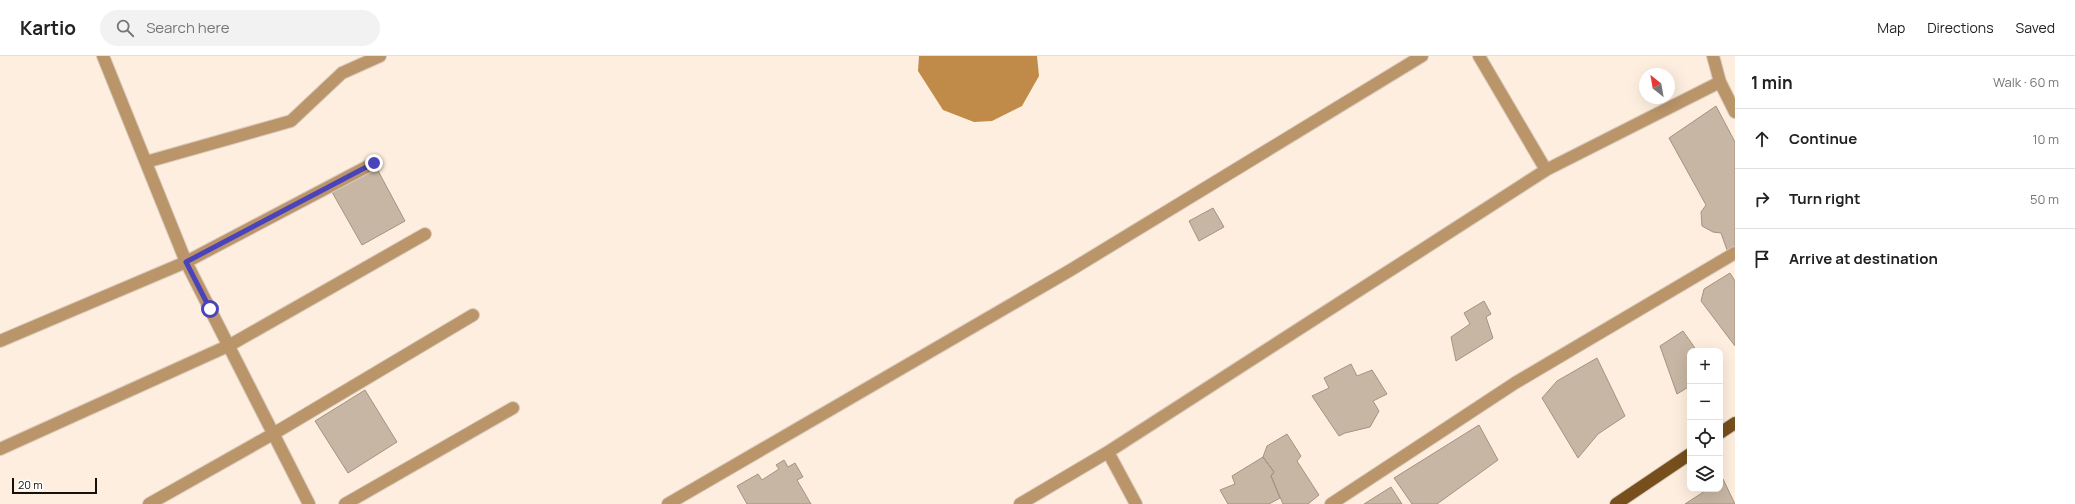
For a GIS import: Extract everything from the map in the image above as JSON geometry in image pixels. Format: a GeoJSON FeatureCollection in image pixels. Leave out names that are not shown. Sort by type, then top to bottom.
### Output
{"type":"FeatureCollection","features":[{"type":"Feature","properties":{"kind":"main road"},"geometry":{"type":"LineString","coordinates":[[1723,431],[1735,423]]}},
{"type":"Feature","properties":{"kind":"main road"},"geometry":{"type":"LineString","coordinates":[[1616,504],[1687,456]]}},
{"type":"Feature","properties":{"kind":"street"},"geometry":{"type":"LineString","coordinates":[[103,56],[186,262],[230,345],[309,504]]}},
{"type":"Feature","properties":{"kind":"street"},"geometry":{"type":"LineString","coordinates":[[146,162],[291,121],[342,73],[380,56]]}},
{"type":"Feature","properties":{"kind":"street"},"geometry":{"type":"LineString","coordinates":[[668,504],[1069,271],[1422,56]]}},
{"type":"Feature","properties":{"kind":"street"},"geometry":{"type":"LineString","coordinates":[[1479,56],[1546,170]]}},
{"type":"Feature","properties":{"kind":"street"},"geometry":{"type":"LineString","coordinates":[[1712,56],[1720,82],[1735,112]]}},
{"type":"Feature","properties":{"kind":"street"},"geometry":{"type":"LineString","coordinates":[[1020,504],[1108,452],[1546,170],[1720,82]]}},
{"type":"Feature","properties":{"kind":"street"},"geometry":{"type":"LineString","coordinates":[[0,341],[186,262],[374,163]]}},
{"type":"Feature","properties":{"kind":"street"},"geometry":{"type":"LineString","coordinates":[[0,450],[230,345],[425,234]]}},
{"type":"Feature","properties":{"kind":"street"},"geometry":{"type":"LineString","coordinates":[[1331,504],[1515,383],[1735,253]]}},
{"type":"Feature","properties":{"kind":"street"},"geometry":{"type":"LineString","coordinates":[[149,504],[273,434],[472,315]]}},
{"type":"Feature","properties":{"kind":"street"},"geometry":{"type":"LineString","coordinates":[[345,504],[513,408]]}},
{"type":"Feature","properties":{"kind":"street"},"geometry":{"type":"LineString","coordinates":[[1108,452],[1136,504]]}},
{"type":"Feature","properties":{"kind":"shaded area"},"geometry":{"type":"Polygon","coordinates":[[[919,56],[1037,56],[1039,76],[1022,106],[992,121],[974,122],[943,110],[918,71],[919,56]]]}},
{"type":"Feature","properties":{"kind":"building"},"geometry":{"type":"Polygon","coordinates":[[[1716,106],[1735,142],[1735,246],[1727,250],[1721,233],[1713,232],[1702,226],[1701,212],[1706,205],[1669,138],[1716,106]]]}},
{"type":"Feature","properties":{"kind":"building"},"geometry":{"type":"Polygon","coordinates":[[[376,167],[405,221],[362,245],[332,192],[376,167]]]}},
{"type":"Feature","properties":{"kind":"building"},"geometry":{"type":"Polygon","coordinates":[[[1213,208],[1224,227],[1199,241],[1189,221],[1213,208]]]}},
{"type":"Feature","properties":{"kind":"building"},"geometry":{"type":"Polygon","coordinates":[[[1730,273],[1735,281],[1735,346],[1701,301],[1704,289],[1730,273]]]}},
{"type":"Feature","properties":{"kind":"building"},"geometry":{"type":"Polygon","coordinates":[[[1484,301],[1491,314],[1486,317],[1493,338],[1456,361],[1451,337],[1470,324],[1464,313],[1484,301]]]}},
{"type":"Feature","properties":{"kind":"building"},"geometry":{"type":"Polygon","coordinates":[[[1683,331],[1695,348],[1687,348],[1687,388],[1677,394],[1660,346],[1683,331]]]}},
{"type":"Feature","properties":{"kind":"building"},"geometry":{"type":"Polygon","coordinates":[[[1597,358],[1625,416],[1598,434],[1578,458],[1542,398],[1557,381],[1597,358]]]}},
{"type":"Feature","properties":{"kind":"building"},"geometry":{"type":"Polygon","coordinates":[[[1351,364],[1357,376],[1372,370],[1387,394],[1373,401],[1379,411],[1370,427],[1345,433],[1339,436],[1312,396],[1329,388],[1324,378],[1351,364]]]}},
{"type":"Feature","properties":{"kind":"building"},"geometry":{"type":"Polygon","coordinates":[[[365,390],[397,442],[348,473],[315,421],[365,390]]]}},
{"type":"Feature","properties":{"kind":"building"},"geometry":{"type":"Polygon","coordinates":[[[1479,425],[1498,460],[1437,504],[1412,504],[1394,478],[1479,425]]]}},
{"type":"Feature","properties":{"kind":"building"},"geometry":{"type":"Polygon","coordinates":[[[1287,434],[1301,456],[1297,461],[1319,495],[1308,504],[1283,504],[1271,476],[1274,472],[1263,457],[1267,446],[1287,434]]]}},
{"type":"Feature","properties":{"kind":"building"},"geometry":{"type":"Polygon","coordinates":[[[1263,457],[1274,472],[1271,476],[1280,498],[1269,504],[1228,504],[1220,490],[1235,484],[1232,476],[1263,457]]]}},
{"type":"Feature","properties":{"kind":"building"},"geometry":{"type":"Polygon","coordinates":[[[784,460],[788,467],[795,463],[803,477],[797,480],[811,504],[747,504],[737,486],[758,474],[762,480],[779,469],[776,465],[784,460]]]}},
{"type":"Feature","properties":{"kind":"building"},"geometry":{"type":"Polygon","coordinates":[[[1723,479],[1735,504],[1685,504],[1703,492],[1723,492],[1723,479]]]}},
{"type":"Feature","properties":{"kind":"building"},"geometry":{"type":"Polygon","coordinates":[[[1391,487],[1402,504],[1364,504],[1391,487]]]}},
{"type":"Feature","properties":{"kind":"route"},"geometry":{"type":"LineString","coordinates":[[210,309],[186,262],[374,163]]}}]}
